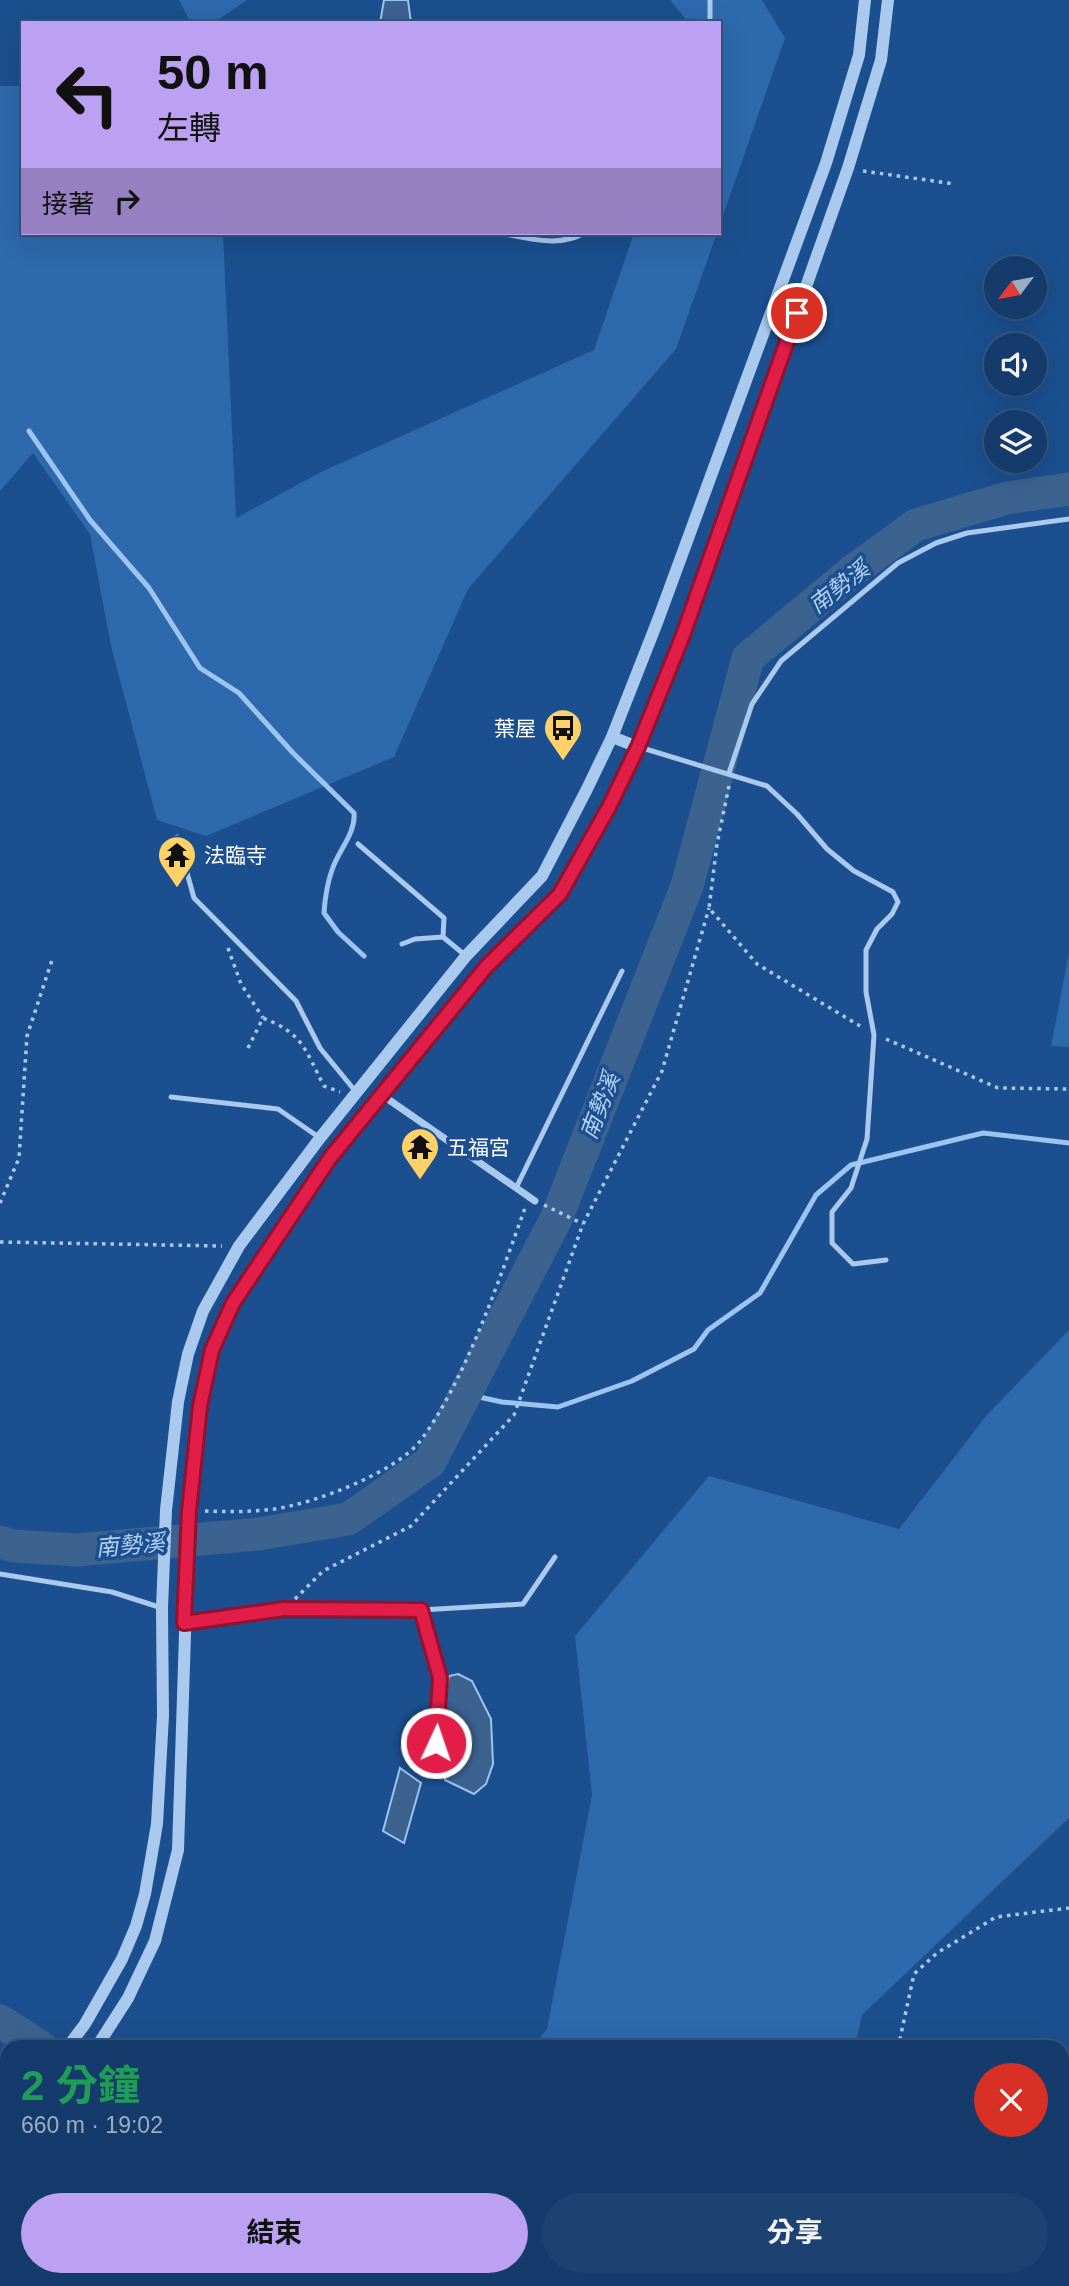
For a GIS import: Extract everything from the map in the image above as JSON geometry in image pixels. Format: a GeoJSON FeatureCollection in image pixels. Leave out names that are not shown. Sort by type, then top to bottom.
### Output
{"type":"FeatureCollection","features":[{"type":"Feature","properties":{"kind":"street"},"geometry":{"type":"LineString","coordinates":[[73,2040],[122,1959],[136,1926],[145,1894],[157,1824],[163,1716],[162,1608],[166,1510],[178,1402],[188,1354],[203,1311],[239,1246],[320,1138],[466,956],[541,876],[612,737],[826,163],[859,55],[865,0]]}},
{"type":"Feature","properties":{"kind":"street"},"geometry":{"type":"LineString","coordinates":[[102,2040],[128,1998],[155,1941],[178,1850],[184,1586],[200,1406],[212,1350],[233,1303],[330,1158],[487,966],[560,894],[645,749],[848,168],[881,60],[888,0]]}},
{"type":"Feature","properties":{"kind":"street"},"geometry":{"type":"LineString","coordinates":[[826,163],[848,168]]}},
{"type":"Feature","properties":{"kind":"street"},"geometry":{"type":"LineString","coordinates":[[612,737],[645,749]]}},
{"type":"Feature","properties":{"kind":"street"},"geometry":{"type":"LineString","coordinates":[[466,956],[487,966]]}},
{"type":"Feature","properties":{"kind":"street"},"geometry":{"type":"LineString","coordinates":[[356,1093],[382,1095],[532,1199]]}},
{"type":"Feature","properties":{"kind":"street"},"geometry":{"type":"LineString","coordinates":[[239,1246],[261,1258]]}},
{"type":"Feature","properties":{"kind":"street"},"geometry":{"type":"LineString","coordinates":[[162,1608],[184,1623]]}},
{"type":"Feature","properties":{"kind":"lane"},"geometry":{"type":"LineString","coordinates":[[710,0],[710,21]]}},
{"type":"Feature","properties":{"kind":"lane"},"geometry":{"type":"LineString","coordinates":[[510,235],[544,242],[581,235]]}},
{"type":"Feature","properties":{"kind":"lane"},"geometry":{"type":"LineString","coordinates":[[728,773],[752,704],[781,661],[898,563],[936,543],[967,533],[1069,519]]}},
{"type":"Feature","properties":{"kind":"lane"},"geometry":{"type":"LineString","coordinates":[[645,749],[767,786],[797,814],[827,849],[854,871],[894,892],[898,902],[877,929],[866,950],[866,992],[874,1035],[867,1139],[851,1188],[832,1212],[832,1242],[853,1264],[886,1260]]}},
{"type":"Feature","properties":{"kind":"lane"},"geometry":{"type":"LineString","coordinates":[[177,837],[194,898],[296,1001],[320,1048],[356,1093]]}},
{"type":"Feature","properties":{"kind":"lane"},"geometry":{"type":"LineString","coordinates":[[358,844],[444,918],[443,937]]}},
{"type":"Feature","properties":{"kind":"lane"},"geometry":{"type":"LineString","coordinates":[[402,944],[415,939],[443,937],[466,956]]}},
{"type":"Feature","properties":{"kind":"lane"},"geometry":{"type":"LineString","coordinates":[[516,1188],[622,971]]}},
{"type":"Feature","properties":{"kind":"lane"},"geometry":{"type":"LineString","coordinates":[[171,1097],[278,1109],[320,1138]]}},
{"type":"Feature","properties":{"kind":"lane"},"geometry":{"type":"LineString","coordinates":[[184,1623],[284,1609],[421,1610],[523,1604],[555,1557]]}},
{"type":"Feature","properties":{"kind":"lane"},"geometry":{"type":"LineString","coordinates":[[0,1574],[112,1592],[162,1608]]}},
{"type":"Feature","properties":{"kind":"lane"},"geometry":{"type":"LineString","coordinates":[[421,1610],[440,1678],[435,1765]]}},
{"type":"Feature","properties":{"kind":"path"},"geometry":{"type":"LineString","coordinates":[[848,168],[955,184]]}},
{"type":"Feature","properties":{"kind":"path"},"geometry":{"type":"LineString","coordinates":[[284,1609],[323,1571],[411,1525],[514,1415],[583,1224],[662,1071],[709,908],[717,844],[730,778],[728,773]]}},
{"type":"Feature","properties":{"kind":"path"},"geometry":{"type":"LineString","coordinates":[[709,908],[757,964],[874,1035],[998,1088],[1069,1089]]}},
{"type":"Feature","properties":{"kind":"path"},"geometry":{"type":"LineString","coordinates":[[225,930],[231,963],[263,1018],[286,1027],[298,1037],[324,1086],[337,1092],[356,1093]]}},
{"type":"Feature","properties":{"kind":"path"},"geometry":{"type":"LineString","coordinates":[[0,1203],[19,1158],[27,1036],[52,957]]}},
{"type":"Feature","properties":{"kind":"path"},"geometry":{"type":"LineString","coordinates":[[248,1048],[263,1018]]}},
{"type":"Feature","properties":{"kind":"path"},"geometry":{"type":"LineString","coordinates":[[189,1515],[276,1509],[328,1494],[383,1471],[420,1442],[460,1373],[532,1199],[583,1224]]}},
{"type":"Feature","properties":{"kind":"path"},"geometry":{"type":"LineString","coordinates":[[0,1242],[239,1246]]}},
{"type":"Feature","properties":{"kind":"path"},"geometry":{"type":"LineString","coordinates":[[900,2040],[914,1974],[937,1953],[996,1917],[1069,1908]]}},
{"type":"Feature","properties":{"kind":"shaded area"},"geometry":{"type":"Polygon","coordinates":[[[179,0],[247,0],[216,21],[190,21],[179,0]]]}},
{"type":"Feature","properties":{"kind":"shaded area"},"geometry":{"type":"Polygon","coordinates":[[[384,0],[408,0],[411,21],[380,21],[384,0]]]}},
{"type":"Feature","properties":{"kind":"shaded area"},"geometry":{"type":"Polygon","coordinates":[[[670,0],[762,0],[785,38],[721,221],[721,21],[687,21],[670,0]]]}},
{"type":"Feature","properties":{"kind":"shaded area"},"geometry":{"type":"Polygon","coordinates":[[[0,86],[21,86],[21,235],[223,235],[236,518],[321,472],[594,350],[633,235],[716,235],[676,349],[468,589],[394,757],[206,836],[157,820],[111,646],[90,534],[33,453],[0,491],[0,86]]]}},
{"type":"Feature","properties":{"kind":"shaded area"},"geometry":{"type":"Polygon","coordinates":[[[1069,953],[1069,1047],[1051,1046],[1069,953]]]}},
{"type":"Feature","properties":{"kind":"shaded area"},"geometry":{"type":"Polygon","coordinates":[[[1069,1330],[1069,1818],[862,2015],[857,2040],[538,2040],[547,2029],[592,1795],[575,1636],[709,1476],[899,1529],[986,1416],[1069,1330]]]}},
{"type":"Feature","properties":{"kind":"shaded area"},"geometry":{"type":"Polygon","coordinates":[[[458,1674],[472,1681],[491,1719],[493,1764],[486,1784],[474,1794],[445,1780],[445,1694],[449,1676],[458,1674]]]}},
{"type":"Feature","properties":{"kind":"shaded area"},"geometry":{"type":"Polygon","coordinates":[[[400,1768],[421,1783],[404,1843],[383,1831],[400,1768]]]}},
{"type":"Feature","properties":{"kind":"waterway"},"geometry":{"type":"LineString","coordinates":[[29,431],[90,520],[149,588],[200,668],[239,693],[293,753],[354,813],[352,828],[330,875],[324,913],[338,932],[364,956]]}},
{"type":"Feature","properties":{"kind":"waterway","name":"南勢溪"},"geometry":{"type":"LineString","coordinates":[[0,1542],[14,1546],[76,1550],[259,1534],[348,1519],[430,1462],[556,1219],[687,886],[748,658],[854,570],[916,525],[1007,498],[1069,489]]}},
{"type":"Feature","properties":{"kind":"waterway"},"geometry":{"type":"LineString","coordinates":[[465,1394],[502,1402],[558,1407],[632,1381],[694,1349],[708,1330],[760,1293],[816,1195],[851,1165],[983,1133],[1069,1143]]}},
{"type":"Feature","properties":{"kind":"waterway","name":"南勢溪"},"geometry":{"type":"LineString","coordinates":[[0,2021],[30,2040]]}},
{"type":"Feature","properties":{"kind":"place","name":"葉屋"},"geometry":{"type":"Point","coordinates":[563,762]}},
{"type":"Feature","properties":{"kind":"place","name":"法臨寺"},"geometry":{"type":"Point","coordinates":[177,889]}},
{"type":"Feature","properties":{"kind":"place","name":"五福宮"},"geometry":{"type":"Point","coordinates":[420,1181]}},
{"type":"Feature","properties":{"kind":"route"},"geometry":{"type":"LineString","coordinates":[[436,1743],[440,1678],[421,1610],[284,1609],[184,1623],[189,1511],[200,1406],[212,1350],[233,1303],[330,1158],[487,966],[560,894],[609,807],[638,747],[683,635],[797,313]]}}]}
